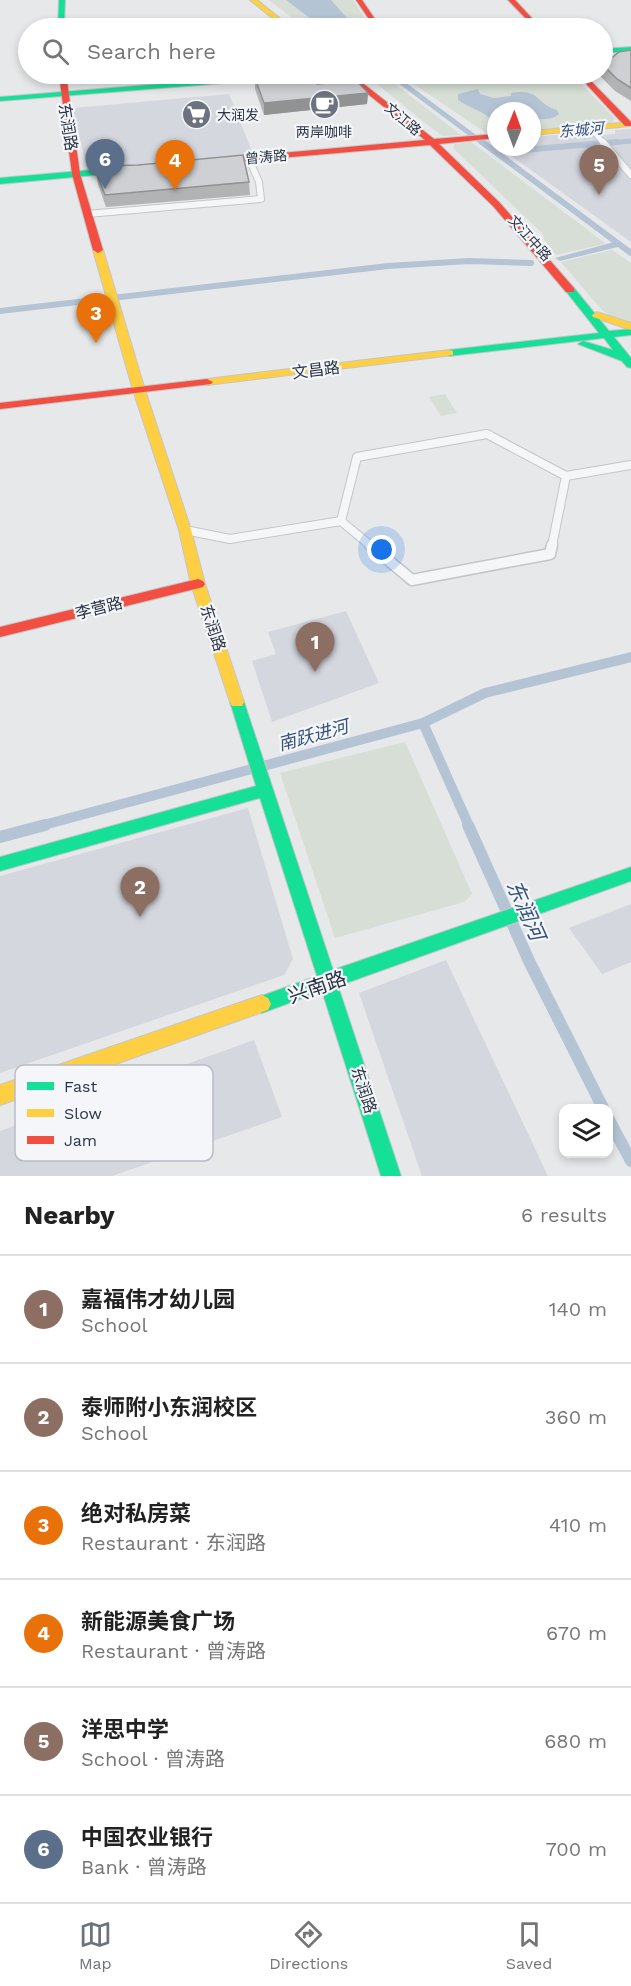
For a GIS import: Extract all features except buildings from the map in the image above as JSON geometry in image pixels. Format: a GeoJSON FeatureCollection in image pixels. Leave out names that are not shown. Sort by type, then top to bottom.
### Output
{"type":"FeatureCollection","features":[{"type":"Feature","properties":{"kind":"street"},"geometry":{"type":"LineString","coordinates":[[61,18],[62,0]]}},
{"type":"Feature","properties":{"kind":"street"},"geometry":{"type":"LineString","coordinates":[[253,0],[276,18]]}},
{"type":"Feature","properties":{"kind":"street"},"geometry":{"type":"LineString","coordinates":[[259,0],[282,18]]}},
{"type":"Feature","properties":{"kind":"street"},"geometry":{"type":"LineString","coordinates":[[359,0],[371,18]]}},
{"type":"Feature","properties":{"kind":"street"},"geometry":{"type":"LineString","coordinates":[[511,0],[528,18]]}},
{"type":"Feature","properties":{"kind":"street"},"geometry":{"type":"LineString","coordinates":[[613,45],[631,44]]}},
{"type":"Feature","properties":{"kind":"street"},"geometry":{"type":"LineString","coordinates":[[613,50],[631,49]]}},
{"type":"Feature","properties":{"kind":"street","name":"东润路"},"geometry":{"type":"LineString","coordinates":[[63,84],[76,174],[140,392],[185,530],[198,584],[391,1176]]}},
{"type":"Feature","properties":{"kind":"street"},"geometry":{"type":"LineString","coordinates":[[0,99],[151,84]]}},
{"type":"Feature","properties":{"kind":"street"},"geometry":{"type":"LineString","coordinates":[[0,94],[179,84]]}},
{"type":"Feature","properties":{"kind":"street","name":"文江路"},"geometry":{"type":"LineString","coordinates":[[360,84],[434,142]]}},
{"type":"Feature","properties":{"kind":"street"},"geometry":{"type":"LineString","coordinates":[[365,84],[434,142]]}},
{"type":"Feature","properties":{"kind":"street"},"geometry":{"type":"LineString","coordinates":[[590,84],[629,124]]}},
{"type":"Feature","properties":{"kind":"street"},"geometry":{"type":"LineString","coordinates":[[541,132],[629,124]]}},
{"type":"Feature","properties":{"kind":"street"},"geometry":{"type":"LineString","coordinates":[[591,128],[631,175]]}},
{"type":"Feature","properties":{"kind":"street","name":"曾涛路"},"geometry":{"type":"LineString","coordinates":[[215,162],[487,137]]}},
{"type":"Feature","properties":{"kind":"street","name":"文江中路"},"geometry":{"type":"LineString","coordinates":[[434,142],[523,235],[592,314],[618,336],[630,361]]}},
{"type":"Feature","properties":{"kind":"street"},"geometry":{"type":"LineString","coordinates":[[87,214],[261,199],[259,182],[249,159]]}},
{"type":"Feature","properties":{"kind":"street"},"geometry":{"type":"LineString","coordinates":[[0,181],[123,170]]}},
{"type":"Feature","properties":{"kind":"street"},"geometry":{"type":"LineString","coordinates":[[630,361],[580,342],[592,314],[631,327]]}},
{"type":"Feature","properties":{"kind":"street","name":"文昌路"},"geometry":{"type":"LineString","coordinates":[[0,406],[140,392],[618,336]]}},
{"type":"Feature","properties":{"kind":"street","name":"文昌路"},"geometry":{"type":"LineString","coordinates":[[0,411],[140,392]]}},
{"type":"Feature","properties":{"kind":"street"},"geometry":{"type":"LineString","coordinates":[[341,521],[357,457],[487,434],[566,476],[631,465]]}},
{"type":"Feature","properties":{"kind":"street"},"geometry":{"type":"LineString","coordinates":[[185,530],[230,539],[341,521],[412,580],[550,554],[566,476]]}},
{"type":"Feature","properties":{"kind":"street","name":"李营路"},"geometry":{"type":"LineString","coordinates":[[0,632],[198,584]]}},
{"type":"Feature","properties":{"kind":"street"},"geometry":{"type":"LineString","coordinates":[[0,864],[268,794]]}},
{"type":"Feature","properties":{"kind":"street","name":"兴南路"},"geometry":{"type":"LineString","coordinates":[[88,1065],[329,983],[631,874]]}},
{"type":"Feature","properties":{"kind":"street","name":"兴南路"},"geometry":{"type":"LineString","coordinates":[[0,1095],[15,1090]]}},
{"type":"Feature","properties":{"kind":"shaded area"},"geometry":{"type":"Polygon","coordinates":[[[269,0],[353,0],[365,18],[292,18],[269,0]]]}},
{"type":"Feature","properties":{"kind":"shaded area"},"geometry":{"type":"Polygon","coordinates":[[[377,84],[395,84],[461,135],[442,136],[377,84]]]}},
{"type":"Feature","properties":{"kind":"shaded area"},"geometry":{"type":"Polygon","coordinates":[[[414,84],[582,84],[615,119],[610,124],[541,130],[541,102],[487,102],[487,134],[414,84]]]}},
{"type":"Feature","properties":{"kind":"shaded area"},"geometry":{"type":"Polygon","coordinates":[[[229,94],[253,154],[87,169],[73,108],[229,94]]]}},
{"type":"Feature","properties":{"kind":"shaded area"},"geometry":{"type":"Polygon","coordinates":[[[631,129],[631,242],[512,156],[541,156],[541,136],[580,133],[592,136],[615,134],[615,130],[631,129]]]}},
{"type":"Feature","properties":{"kind":"shaded area"},"geometry":{"type":"Polygon","coordinates":[[[471,142],[605,243],[556,255],[542,233],[453,148],[455,144],[471,142]]]}},
{"type":"Feature","properties":{"kind":"shaded area"},"geometry":{"type":"Polygon","coordinates":[[[612,250],[631,263],[631,323],[602,310],[561,262],[612,250]]]}},
{"type":"Feature","properties":{"kind":"shaded area"},"geometry":{"type":"Polygon","coordinates":[[[445,394],[457,413],[441,416],[429,397],[445,394]]]}},
{"type":"Feature","properties":{"kind":"shaded area"},"geometry":{"type":"Polygon","coordinates":[[[346,611],[379,683],[272,722],[252,661],[276,654],[268,632],[346,611]]]}},
{"type":"Feature","properties":{"kind":"shaded area"},"geometry":{"type":"Polygon","coordinates":[[[405,742],[472,894],[464,902],[335,938],[280,773],[405,742]]]}},
{"type":"Feature","properties":{"kind":"shaded area"},"geometry":{"type":"Polygon","coordinates":[[[248,808],[293,959],[284,975],[23,1065],[15,1065],[15,1068],[0,1073],[0,876],[248,808]]]}},
{"type":"Feature","properties":{"kind":"shaded area"},"geometry":{"type":"Polygon","coordinates":[[[631,904],[631,962],[602,974],[569,928],[631,904]]]}},
{"type":"Feature","properties":{"kind":"shaded area"},"geometry":{"type":"Polygon","coordinates":[[[446,960],[548,1176],[422,1176],[359,993],[446,960]]]}},
{"type":"Feature","properties":{"kind":"shaded area"},"geometry":{"type":"Polygon","coordinates":[[[254,1040],[282,1117],[213,1141],[213,1065],[184,1065],[254,1040]]]}},
{"type":"Feature","properties":{"kind":"shaded area"},"geometry":{"type":"Polygon","coordinates":[[[15,1126],[15,1161],[155,1161],[112,1176],[0,1176],[0,1131],[15,1126]]]}},
{"type":"Feature","properties":{"kind":"water"},"geometry":{"type":"Polygon","coordinates":[[[286,0],[331,0],[347,18],[310,18],[286,0]]]}},
{"type":"Feature","properties":{"kind":"water"},"geometry":{"type":"Polygon","coordinates":[[[478,89],[480,94],[494,98],[511,96],[511,93],[528,93],[557,110],[559,114],[550,119],[541,119],[541,102],[487,102],[487,116],[458,100],[458,94],[478,89]]]}},
{"type":"Feature","properties":{"kind":"waterway"},"geometry":{"type":"LineString","coordinates":[[403,84],[484,144]]}},
{"type":"Feature","properties":{"kind":"waterway","name":"东城河"},"geometry":{"type":"LineString","coordinates":[[599,144],[631,141]]}},
{"type":"Feature","properties":{"kind":"waterway"},"geometry":{"type":"LineString","coordinates":[[482,142],[631,253]]}},
{"type":"Feature","properties":{"kind":"waterway","name":"东城河"},"geometry":{"type":"LineString","coordinates":[[541,148],[617,142]]}},
{"type":"Feature","properties":{"kind":"waterway"},"geometry":{"type":"LineString","coordinates":[[560,258],[618,244]]}},
{"type":"Feature","properties":{"kind":"waterway"},"geometry":{"type":"LineString","coordinates":[[0,311],[388,266],[469,261],[531,263]]}},
{"type":"Feature","properties":{"kind":"waterway","name":"南跃进河"},"geometry":{"type":"LineString","coordinates":[[423,723],[485,693],[631,657]]}},
{"type":"Feature","properties":{"kind":"waterway","name":"南跃进河"},"geometry":{"type":"LineString","coordinates":[[40,826],[423,723]]}},
{"type":"Feature","properties":{"kind":"waterway","name":"东润河"},"geometry":{"type":"LineString","coordinates":[[423,723],[469,826]]}},
{"type":"Feature","properties":{"kind":"waterway","name":"南跃进河"},"geometry":{"type":"LineString","coordinates":[[0,837],[45,825]]}},
{"type":"Feature","properties":{"kind":"waterway","name":"东润河"},"geometry":{"type":"LineString","coordinates":[[468,825],[530,963],[601,1104]]}},
{"type":"Feature","properties":{"kind":"waterway","name":"东润河"},"geometry":{"type":"LineString","coordinates":[[613,1127],[631,1161]]}},
{"type":"Feature","properties":{"kind":"traffic: fast"},"geometry":{"type":"LineString","coordinates":[[61,18],[62,0]]}},
{"type":"Feature","properties":{"kind":"traffic: fast"},"geometry":{"type":"LineString","coordinates":[[613,50],[631,49]]}},
{"type":"Feature","properties":{"kind":"traffic: fast"},"geometry":{"type":"LineString","coordinates":[[0,99],[186,84]]}},
{"type":"Feature","properties":{"kind":"traffic: fast"},"geometry":{"type":"LineString","coordinates":[[0,181],[114,171]]}},
{"type":"Feature","properties":{"kind":"traffic: fast"},"geometry":{"type":"LineString","coordinates":[[570,290],[631,365]]}},
{"type":"Feature","properties":{"kind":"traffic: fast"},"geometry":{"type":"LineString","coordinates":[[449,353],[631,332]]}},
{"type":"Feature","properties":{"kind":"traffic: fast"},"geometry":{"type":"LineString","coordinates":[[583,344],[605,350],[620,358]]}},
{"type":"Feature","properties":{"kind":"traffic: fast"},"geometry":{"type":"LineString","coordinates":[[237,702],[391,1176]]}},
{"type":"Feature","properties":{"kind":"traffic: fast"},"geometry":{"type":"LineString","coordinates":[[0,864],[267,790]]}},
{"type":"Feature","properties":{"kind":"traffic: fast"},"geometry":{"type":"LineString","coordinates":[[262,1004],[631,874]]}},
{"type":"Feature","properties":{"kind":"traffic: slow"},"geometry":{"type":"LineString","coordinates":[[253,0],[276,18]]}},
{"type":"Feature","properties":{"kind":"traffic: slow"},"geometry":{"type":"LineString","coordinates":[[541,132],[631,124]]}},
{"type":"Feature","properties":{"kind":"traffic: slow"},"geometry":{"type":"LineString","coordinates":[[98,250],[139,390],[185,530],[198,584],[237,702]]}},
{"type":"Feature","properties":{"kind":"traffic: slow"},"geometry":{"type":"LineString","coordinates":[[597,315],[631,327]]}},
{"type":"Feature","properties":{"kind":"traffic: slow"},"geometry":{"type":"LineString","coordinates":[[207,382],[449,353]]}},
{"type":"Feature","properties":{"kind":"traffic: slow"},"geometry":{"type":"LineString","coordinates":[[86,1065],[262,1004]]}},
{"type":"Feature","properties":{"kind":"traffic: slow"},"geometry":{"type":"LineString","coordinates":[[0,1095],[15,1090]]}},
{"type":"Feature","properties":{"kind":"traffic: jam"},"geometry":{"type":"LineString","coordinates":[[359,0],[371,18]]}},
{"type":"Feature","properties":{"kind":"traffic: jam"},"geometry":{"type":"LineString","coordinates":[[511,0],[528,18]]}},
{"type":"Feature","properties":{"kind":"traffic: jam"},"geometry":{"type":"LineString","coordinates":[[63,84],[76,174],[98,250]]}},
{"type":"Feature","properties":{"kind":"traffic: jam"},"geometry":{"type":"LineString","coordinates":[[360,84],[441,150],[470,177],[534,246],[570,290]]}},
{"type":"Feature","properties":{"kind":"traffic: jam"},"geometry":{"type":"LineString","coordinates":[[590,84],[628,124]]}},
{"type":"Feature","properties":{"kind":"traffic: jam"},"geometry":{"type":"LineString","coordinates":[[226,161],[487,137]]}},
{"type":"Feature","properties":{"kind":"traffic: jam"},"geometry":{"type":"LineString","coordinates":[[0,406],[207,382]]}},
{"type":"Feature","properties":{"kind":"traffic: jam"},"geometry":{"type":"LineString","coordinates":[[0,632],[198,584]]}},
{"type":"Feature","properties":{"kind":"place","name":"两岸咖啡"},"geometry":{"type":"Point","coordinates":[324,105]}},
{"type":"Feature","properties":{"kind":"place","name":"大润发"},"geometry":{"type":"Point","coordinates":[196,115]}},
{"type":"Feature","properties":{"kind":"place","name":"中国农业银行"},"geometry":{"type":"Point","coordinates":[105,189]}},
{"type":"Feature","properties":{"kind":"place","name":"新能源美食广场"},"geometry":{"type":"Point","coordinates":[175,190]}},
{"type":"Feature","properties":{"kind":"place","name":"洋思中学"},"geometry":{"type":"Point","coordinates":[599,195]}},
{"type":"Feature","properties":{"kind":"place","name":"绝对私房菜"},"geometry":{"type":"Point","coordinates":[96,343]}},
{"type":"Feature","properties":{"kind":"place","name":"嘉福伟才幼儿园"},"geometry":{"type":"Point","coordinates":[315,672]}},
{"type":"Feature","properties":{"kind":"place","name":"泰师附小东润校区"},"geometry":{"type":"Point","coordinates":[140,917]}}]}
